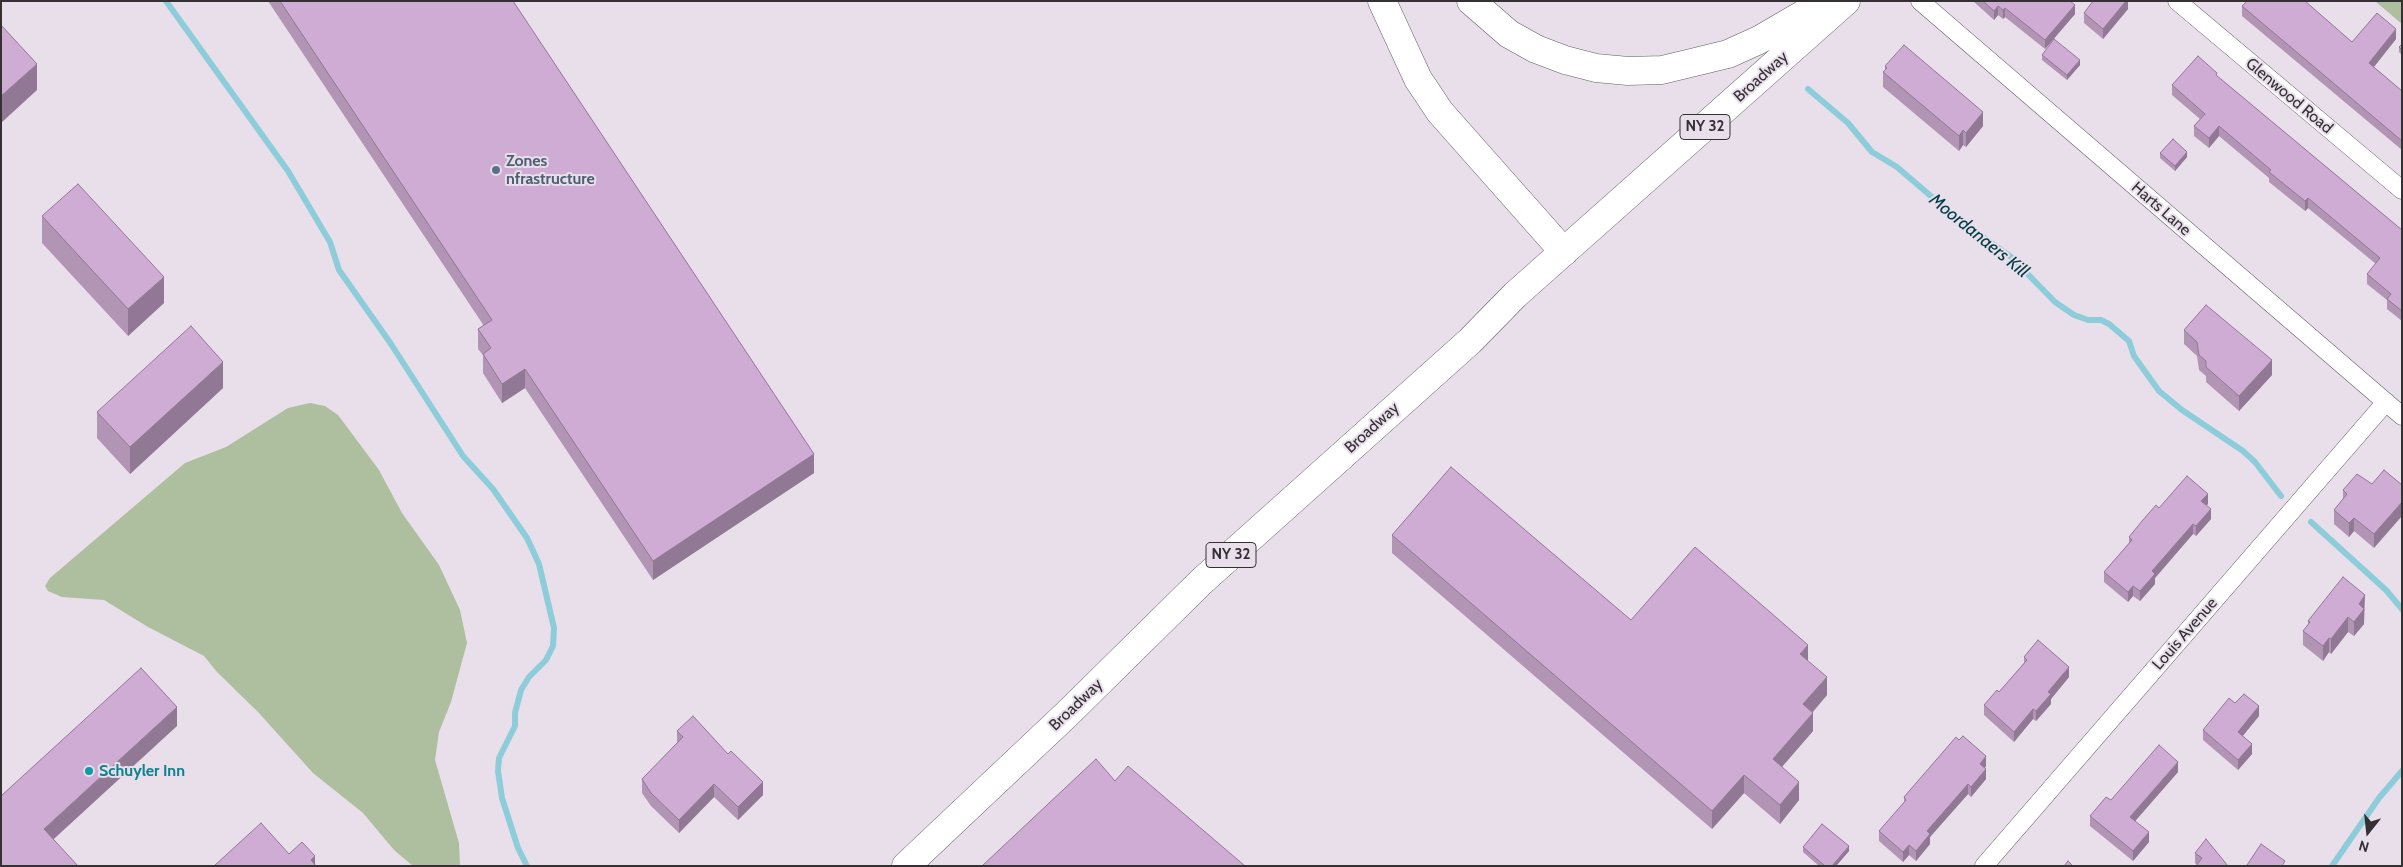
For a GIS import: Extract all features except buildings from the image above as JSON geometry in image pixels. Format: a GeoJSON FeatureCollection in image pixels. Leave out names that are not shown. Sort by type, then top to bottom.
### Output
{"type":"FeatureCollection","features":[{"type":"Feature","properties":{"kind":"main road"},"geometry":{"type":"LineString","coordinates":[[1382,1],[1418,79],[1440,112],[1564,252]]}},
{"type":"Feature","properties":{"kind":"main road"},"geometry":{"type":"LineString","coordinates":[[1471,1],[1509,34],[1536,49],[1596,68],[1628,71],[1662,70],[1728,54],[1759,40],[1826,1]]}},
{"type":"Feature","properties":{"kind":"main road","name":"Broadway"},"geometry":{"type":"LineString","coordinates":[[906,866],[1067,714],[1202,581],[1470,341],[1515,296],[1846,1]]}},
{"type":"Feature","properties":{"kind":"street","name":"Harts Lane"},"geometry":{"type":"LineString","coordinates":[[1920,1],[2402,416]]}},
{"type":"Feature","properties":{"kind":"street","name":"Glenwood Road"},"geometry":{"type":"LineString","coordinates":[[2177,1],[2402,190]]}},
{"type":"Feature","properties":{"kind":"street","name":"Louis Avenue"},"geometry":{"type":"LineString","coordinates":[[1984,866],[2386,402]]}},
{"type":"Feature","properties":{"kind":"green space"},"geometry":{"type":"Polygon","coordinates":[[[2375,1],[2402,1],[2402,24],[2375,1]]]}},
{"type":"Feature","properties":{"kind":"green space"},"geometry":{"type":"Polygon","coordinates":[[[310,403],[325,406],[338,415],[379,470],[402,513],[439,565],[460,610],[467,643],[451,702],[439,732],[435,760],[459,843],[460,866],[413,866],[394,850],[363,813],[313,773],[204,656],[148,627],[104,600],[62,597],[48,591],[45,586],[50,578],[185,463],[226,447],[288,408],[310,403]]]}},
{"type":"Feature","properties":{"kind":"waterway"},"geometry":{"type":"LineString","coordinates":[[166,1],[288,171],[330,242],[339,270],[391,344],[463,456],[493,489],[527,538],[539,564],[554,628],[553,646],[546,660],[529,677],[521,690],[515,713],[515,726],[499,758],[498,771],[502,798],[518,848],[527,866]]}},
{"type":"Feature","properties":{"kind":"waterway","name":"Moordanaers Kill"},"geometry":{"type":"LineString","coordinates":[[1808,89],[1848,123],[1872,152],[1897,167],[1954,216],[2011,257],[2055,302],[2074,315],[2088,320],[2101,320],[2109,324],[2129,341],[2134,356],[2159,391],[2182,410],[2243,451],[2255,462],[2281,496]]}},
{"type":"Feature","properties":{"kind":"waterway","name":"Moordanaers Kill"},"geometry":{"type":"LineString","coordinates":[[2311,522],[2386,590],[2402,609]]}},
{"type":"Feature","properties":{"kind":"waterway","name":"Moordanaers Kill"},"geometry":{"type":"LineString","coordinates":[[2332,866],[2379,798],[2402,771]]}},
{"type":"Feature","properties":{"kind":"place","name":"Zones nfrastructure"},"geometry":{"type":"Point","coordinates":[496,170]}},
{"type":"Feature","properties":{"kind":"place","name":"Schuyler Inn"},"geometry":{"type":"Point","coordinates":[89,771]}}]}
